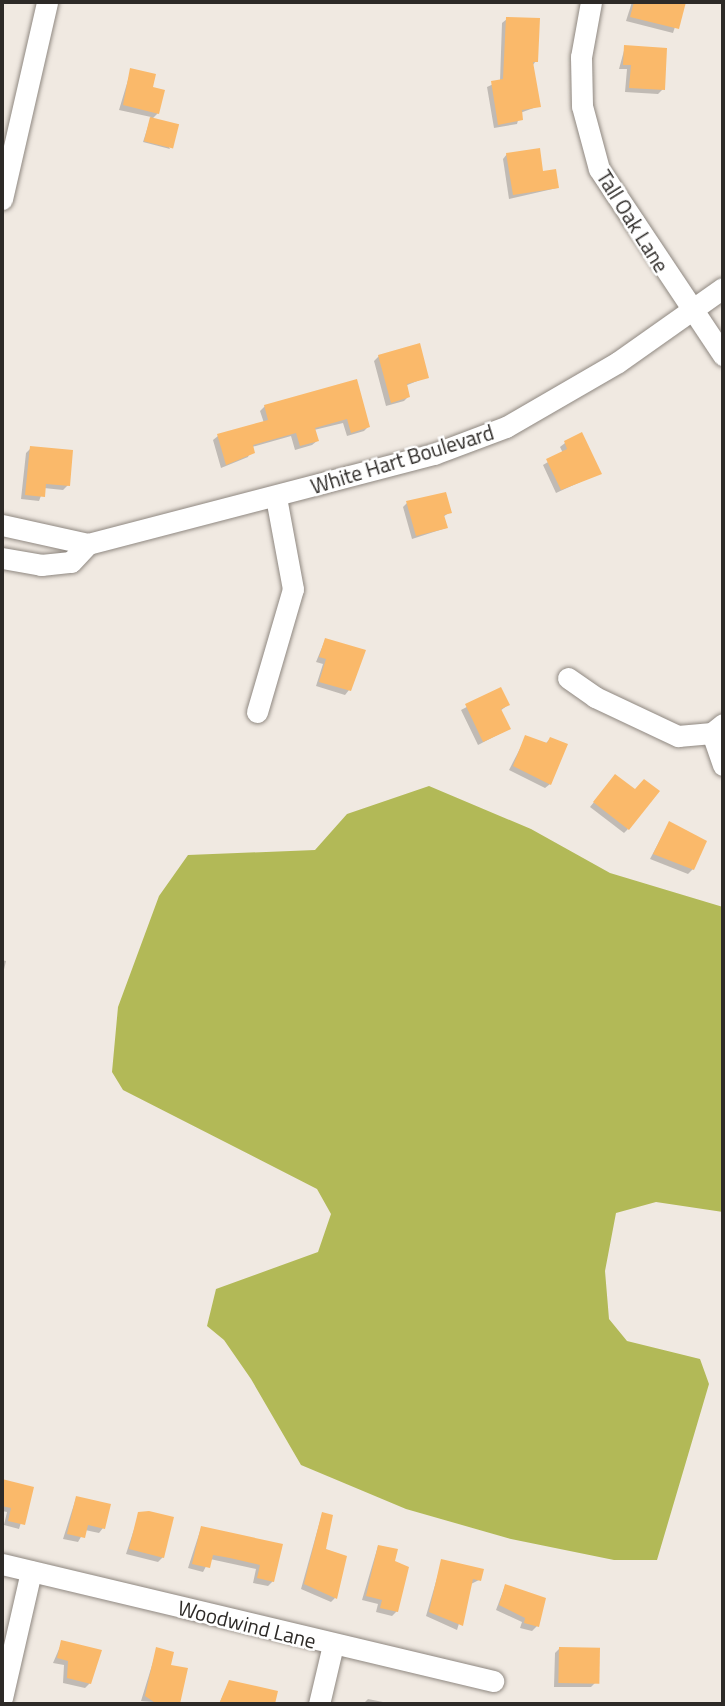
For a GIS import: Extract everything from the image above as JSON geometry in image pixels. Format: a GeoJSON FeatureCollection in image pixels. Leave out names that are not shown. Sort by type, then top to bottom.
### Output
{"type":"FeatureCollection","features":[{"type":"Feature","properties":{"kind":"street"},"geometry":{"type":"LineString","coordinates":[[2,199],[12,105],[47,2]]}},
{"type":"Feature","properties":{"kind":"street","name":"Tall Oak Lane"},"geometry":{"type":"LineString","coordinates":[[591,2],[581,57],[582,106],[598,169],[723,355]]}},
{"type":"Feature","properties":{"kind":"street","name":"White Hart Boulevard"},"geometry":{"type":"LineString","coordinates":[[2,525],[88,544],[434,454],[506,427],[618,362],[723,288]]}},
{"type":"Feature","properties":{"kind":"street"},"geometry":{"type":"LineString","coordinates":[[257,712],[293,589],[276,497]]}},
{"type":"Feature","properties":{"kind":"street","name":"White Hart Boulevard"},"geometry":{"type":"LineString","coordinates":[[2,558],[41,565],[71,562],[88,544]]}},
{"type":"Feature","properties":{"kind":"street"},"geometry":{"type":"LineString","coordinates":[[568,678],[650,726],[678,736],[718,728],[723,765]]}},
{"type":"Feature","properties":{"kind":"street","name":"Woodwind Lane"},"geometry":{"type":"LineString","coordinates":[[2,1564],[493,1681]]}},
{"type":"Feature","properties":{"kind":"street"},"geometry":{"type":"LineString","coordinates":[[2,1698],[32,1571]]}},
{"type":"Feature","properties":{"kind":"street"},"geometry":{"type":"LineString","coordinates":[[319,1704],[333,1645]]}},
{"type":"Feature","properties":{"kind":"green space"},"geometry":{"type":"Polygon","coordinates":[[[429,786],[531,829],[610,873],[723,907],[723,1212],[656,1202],[616,1213],[605,1271],[609,1319],[627,1341],[700,1359],[709,1384],[657,1560],[614,1560],[511,1539],[406,1509],[301,1465],[251,1379],[224,1340],[207,1326],[216,1289],[318,1252],[331,1214],[317,1189],[123,1090],[112,1072],[118,1007],[159,896],[188,855],[315,850],[347,814],[429,786]]]}},
{"type":"Feature","properties":{"kind":"building"},"geometry":{"type":"Polygon","coordinates":[[[634,2],[686,2],[679,29],[630,17],[634,2]]]}},
{"type":"Feature","properties":{"kind":"building"},"geometry":{"type":"Polygon","coordinates":[[[506,17],[540,18],[538,62],[533,62],[541,107],[522,110],[523,120],[498,125],[491,81],[503,79],[506,17]]]}},
{"type":"Feature","properties":{"kind":"building"},"geometry":{"type":"Polygon","coordinates":[[[624,45],[667,48],[665,90],[629,88],[631,65],[623,65],[624,45]]]}},
{"type":"Feature","properties":{"kind":"building"},"geometry":{"type":"Polygon","coordinates":[[[130,68],[156,74],[153,87],[165,90],[159,114],[123,105],[130,68]]]}},
{"type":"Feature","properties":{"kind":"building"},"geometry":{"type":"Polygon","coordinates":[[[150,117],[179,124],[173,149],[144,141],[150,117]]]}},
{"type":"Feature","properties":{"kind":"building"},"geometry":{"type":"Polygon","coordinates":[[[540,148],[543,171],[556,169],[559,188],[513,195],[506,153],[540,148]]]}},
{"type":"Feature","properties":{"kind":"building"},"geometry":{"type":"Polygon","coordinates":[[[420,343],[429,378],[407,384],[410,397],[391,403],[378,355],[420,343]]]}},
{"type":"Feature","properties":{"kind":"building"},"geometry":{"type":"Polygon","coordinates":[[[357,379],[370,427],[351,433],[347,419],[315,428],[319,441],[300,446],[296,433],[253,445],[255,453],[226,465],[217,434],[268,420],[264,405],[357,379]]]}},
{"type":"Feature","properties":{"kind":"building"},"geometry":{"type":"Polygon","coordinates":[[[582,432],[602,474],[561,490],[546,459],[567,449],[564,441],[582,432]]]}},
{"type":"Feature","properties":{"kind":"building"},"geometry":{"type":"Polygon","coordinates":[[[30,446],[73,450],[70,486],[46,484],[45,497],[25,495],[30,446]]]}},
{"type":"Feature","properties":{"kind":"building"},"geometry":{"type":"Polygon","coordinates":[[[446,492],[452,513],[444,515],[448,528],[416,536],[406,501],[446,492]]]}},
{"type":"Feature","properties":{"kind":"building"},"geometry":{"type":"Polygon","coordinates":[[[325,638],[366,650],[351,691],[319,682],[326,659],[319,657],[325,638]]]}},
{"type":"Feature","properties":{"kind":"building"},"geometry":{"type":"Polygon","coordinates":[[[501,687],[510,705],[501,709],[511,729],[483,742],[465,704],[501,687]]]}},
{"type":"Feature","properties":{"kind":"building"},"geometry":{"type":"Polygon","coordinates":[[[525,735],[547,743],[550,737],[568,744],[551,785],[513,766],[525,735]]]}},
{"type":"Feature","properties":{"kind":"building"},"geometry":{"type":"Polygon","coordinates":[[[615,774],[635,789],[644,779],[660,791],[629,830],[593,802],[615,774]]]}},
{"type":"Feature","properties":{"kind":"building"},"geometry":{"type":"Polygon","coordinates":[[[669,821],[707,841],[694,870],[653,854],[669,821]]]}},
{"type":"Feature","properties":{"kind":"building"},"geometry":{"type":"Polygon","coordinates":[[[2,1479],[34,1487],[25,1525],[8,1521],[11,1508],[2,1506],[2,1479]]]}},
{"type":"Feature","properties":{"kind":"building"},"geometry":{"type":"Polygon","coordinates":[[[76,1496],[111,1504],[105,1529],[88,1525],[85,1538],[67,1534],[76,1496]]]}},
{"type":"Feature","properties":{"kind":"building"},"geometry":{"type":"Polygon","coordinates":[[[149,1511],[174,1517],[164,1558],[129,1549],[138,1512],[149,1511]]]}},
{"type":"Feature","properties":{"kind":"building"},"geometry":{"type":"Polygon","coordinates":[[[322,1512],[333,1515],[326,1549],[347,1556],[337,1599],[304,1584],[322,1512]]]}},
{"type":"Feature","properties":{"kind":"building"},"geometry":{"type":"Polygon","coordinates":[[[201,1526],[283,1544],[274,1582],[257,1578],[260,1565],[230,1558],[213,1555],[210,1568],[192,1564],[201,1526]]]}},
{"type":"Feature","properties":{"kind":"building"},"geometry":{"type":"Polygon","coordinates":[[[378,1545],[398,1549],[395,1561],[409,1567],[398,1612],[380,1608],[382,1600],[366,1596],[378,1545]]]}},
{"type":"Feature","properties":{"kind":"building"},"geometry":{"type":"Polygon","coordinates":[[[441,1559],[484,1569],[481,1581],[473,1579],[463,1626],[429,1612],[441,1559]]]}},
{"type":"Feature","properties":{"kind":"building"},"geometry":{"type":"Polygon","coordinates":[[[505,1584],[546,1598],[539,1627],[524,1623],[525,1618],[499,1605],[505,1584]]]}},
{"type":"Feature","properties":{"kind":"building"},"geometry":{"type":"Polygon","coordinates":[[[61,1640],[102,1650],[91,1684],[67,1678],[68,1661],[57,1658],[61,1640]]]}},
{"type":"Feature","properties":{"kind":"building"},"geometry":{"type":"Polygon","coordinates":[[[156,1647],[174,1652],[171,1665],[188,1668],[180,1704],[154,1702],[145,1696],[156,1647]]]}},
{"type":"Feature","properties":{"kind":"building"},"geometry":{"type":"Polygon","coordinates":[[[559,1647],[600,1648],[599,1684],[558,1683],[559,1647]]]}},
{"type":"Feature","properties":{"kind":"building"},"geometry":{"type":"Polygon","coordinates":[[[229,1680],[278,1691],[275,1704],[219,1704],[229,1680]]]}}]}
